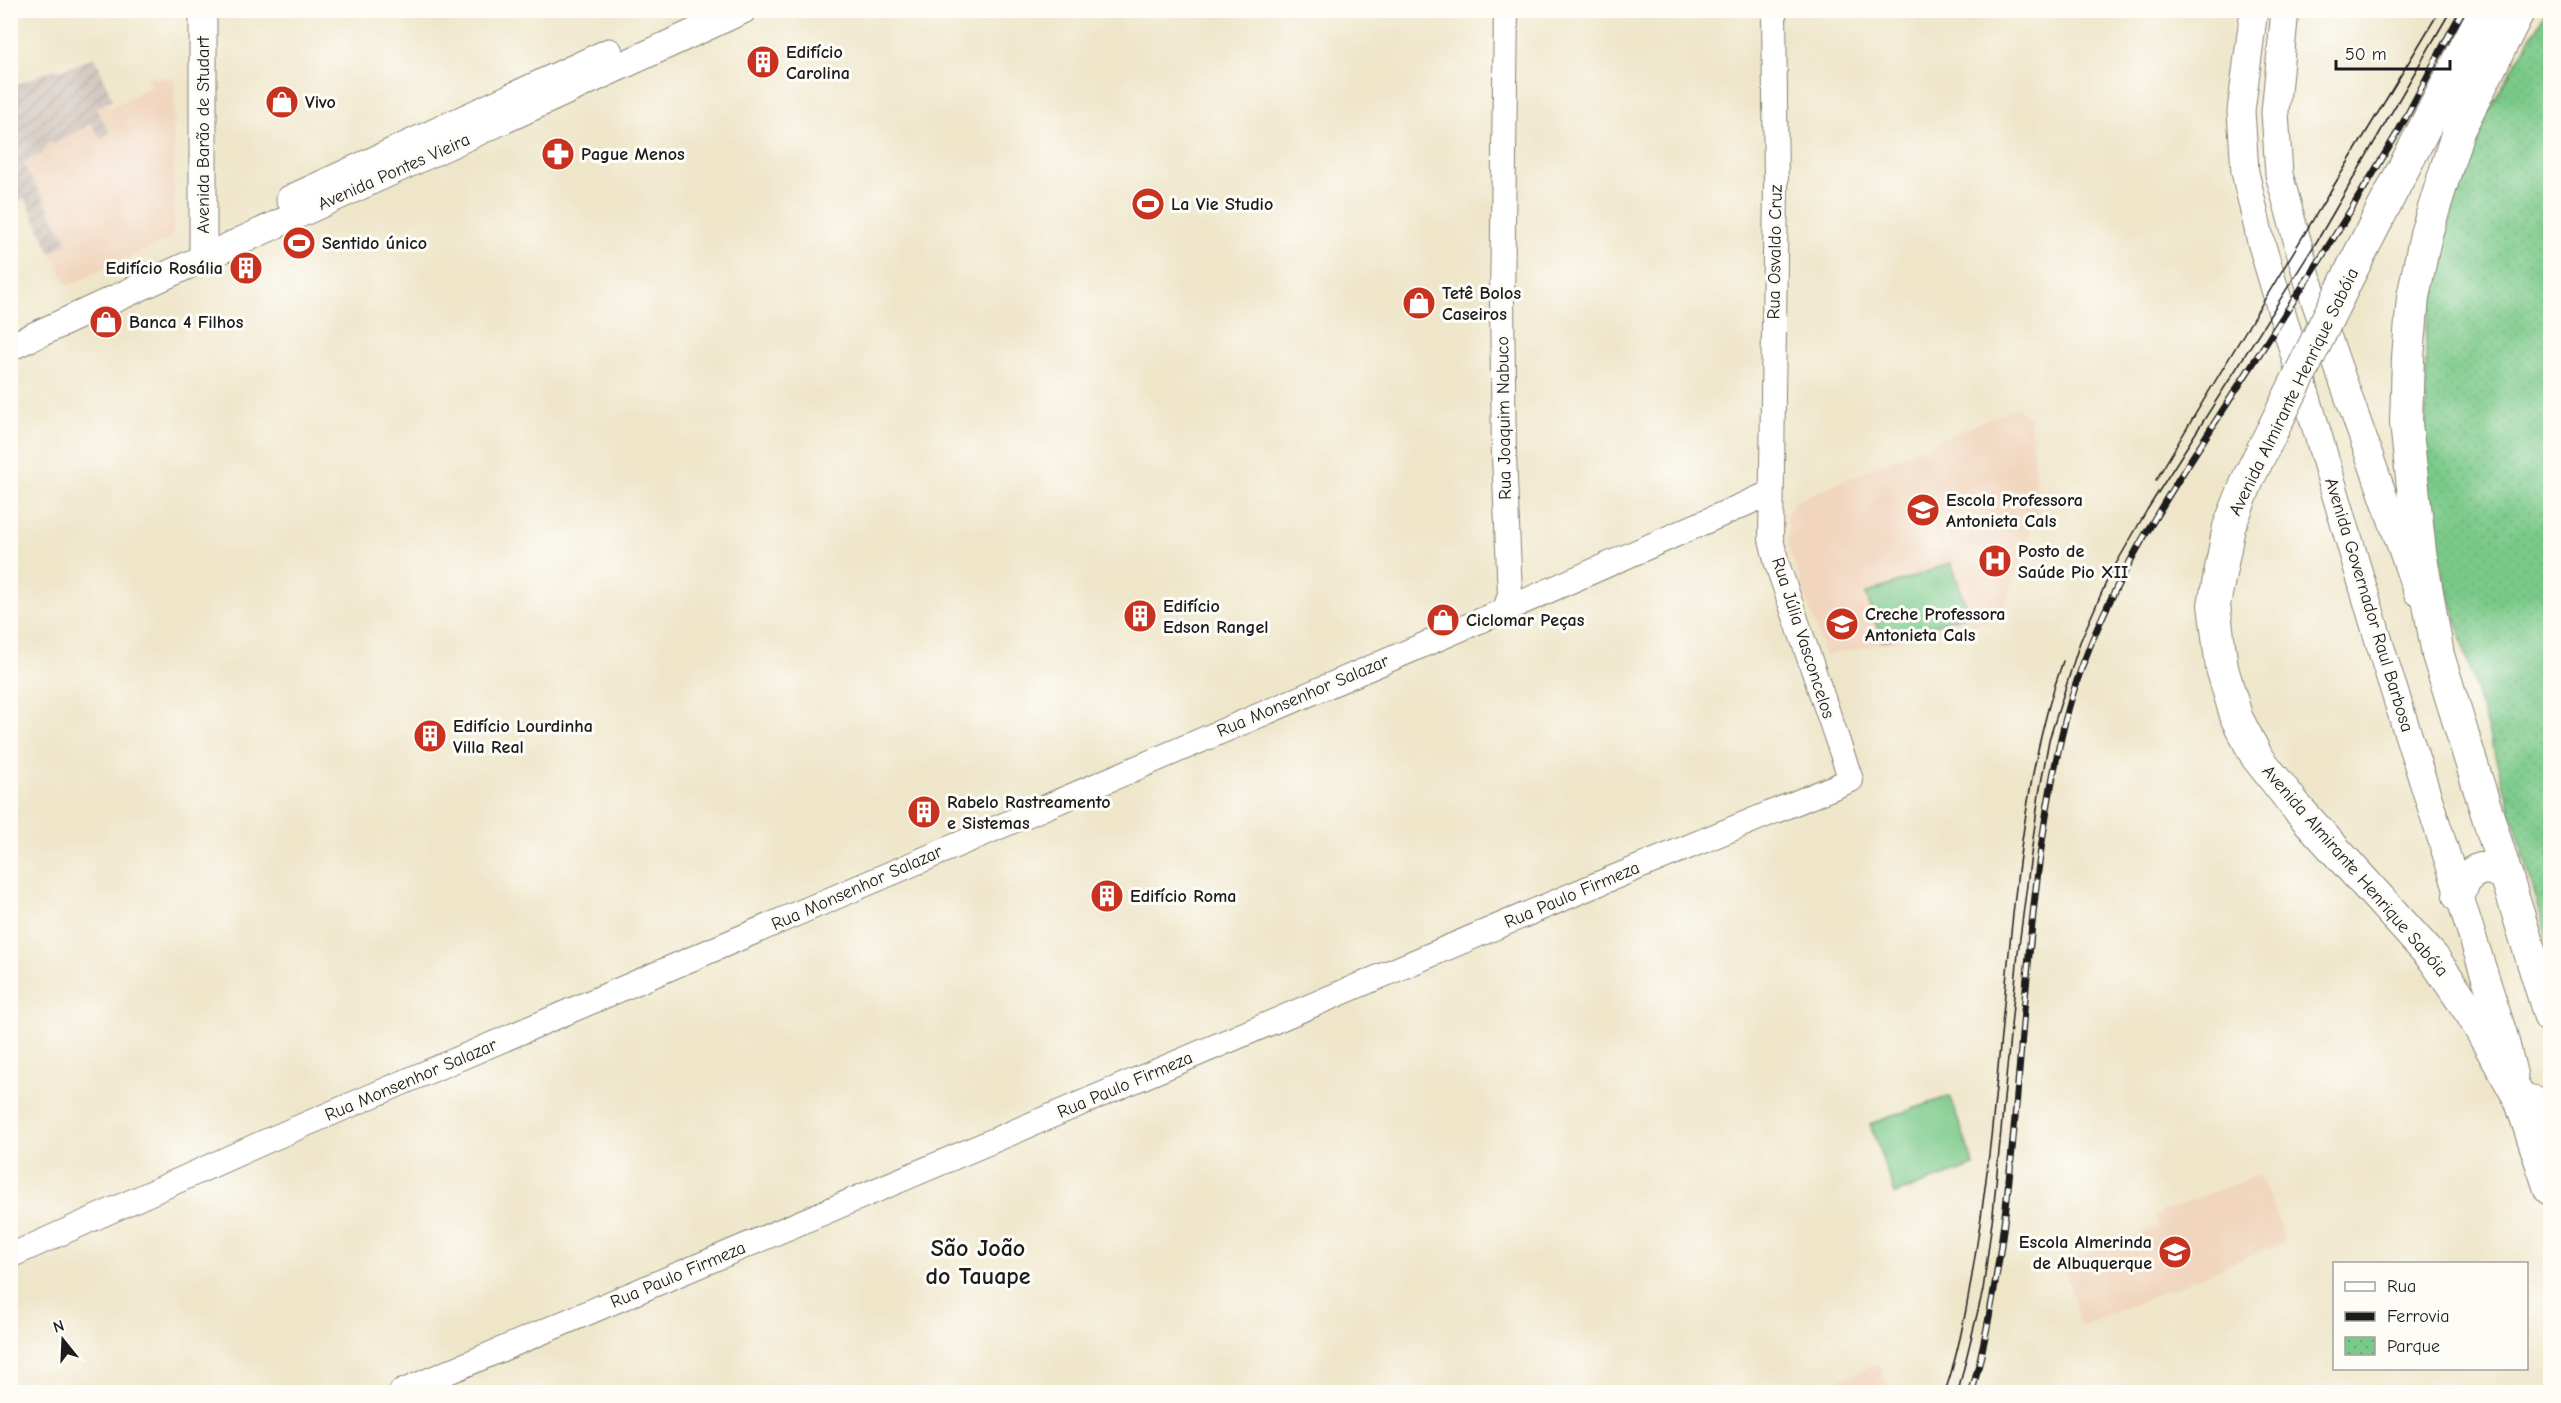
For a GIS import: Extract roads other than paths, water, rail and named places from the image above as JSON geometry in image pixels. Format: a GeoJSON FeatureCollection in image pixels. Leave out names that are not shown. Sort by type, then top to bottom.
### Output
{"type":"FeatureCollection","features":[{"type":"Feature","properties":{"kind":"highway","name":"Avenida Almirante Henrique Sabóia"},"geometry":{"type":"LineString","coordinates":[[2485,10],[2248,477],[2229,527],[2214,604],[2222,668],[2236,719],[2257,757],[2298,809],[2434,959],[2473,1016],[2520,1099]]}},
{"type":"Feature","properties":{"kind":"highway"},"geometry":{"type":"LineString","coordinates":[[2519,10],[2458,131],[2427,234],[2413,297],[2406,423],[2419,541],[2438,655],[2550,1017]]}},
{"type":"Feature","properties":{"kind":"highway"},"geometry":{"type":"LineString","coordinates":[[2459,896],[2464,880],[2479,870],[2498,870],[2507,877]]}},
{"type":"Feature","properties":{"kind":"highway"},"geometry":{"type":"LineString","coordinates":[[2520,1099],[2543,1104],[2550,1114]]}},
{"type":"Feature","properties":{"kind":"highway","name":"Avenida Governador Raul Barbosa"},"geometry":{"type":"LineString","coordinates":[[2520,1099],[2550,1189]]}},
{"type":"Feature","properties":{"kind":"main road","name":"Avenida Barão de Studart"},"geometry":{"type":"LineString","coordinates":[[184,10],[197,248]]}},
{"type":"Feature","properties":{"kind":"main road","name":"Avenida Barão de Studart"},"geometry":{"type":"LineString","coordinates":[[197,248],[203,10]]}},
{"type":"Feature","properties":{"kind":"main road","name":"Avenida Pontes Vieira"},"geometry":{"type":"LineString","coordinates":[[10,347],[197,248],[700,10]]}},
{"type":"Feature","properties":{"kind":"main road","name":"Avenida Pontes Vieira"},"geometry":{"type":"LineString","coordinates":[[10,326],[197,248],[743,10]]}},
{"type":"Feature","properties":{"kind":"main road","name":"Avenida Governador Raul Barbosa"},"geometry":{"type":"LineString","coordinates":[[2254,10],[2241,111],[2245,172],[2261,242],[2386,665],[2504,1036],[2520,1099]]}},
{"type":"Feature","properties":{"kind":"main road"},"geometry":{"type":"LineString","coordinates":[[2285,10],[2275,112],[2279,174],[2309,284],[2438,655]]}},
{"type":"Feature","properties":{"kind":"street","name":"Rua Joaquim Nabuco"},"geometry":{"type":"LineString","coordinates":[[1505,610],[1510,594],[1504,456],[1502,301],[1506,10]]}},
{"type":"Feature","properties":{"kind":"street","name":"Rua Osvaldo Cruz"},"geometry":{"type":"LineString","coordinates":[[1770,493],[1776,185],[1774,10]]}},
{"type":"Feature","properties":{"kind":"street","name":"Rua Monsenhor Salazar"},"geometry":{"type":"LineString","coordinates":[[10,1256],[262,1143],[1505,610],[1770,493]]}},
{"type":"Feature","properties":{"kind":"street","name":"Rua Júlia Vasconcelos"},"geometry":{"type":"LineString","coordinates":[[1770,493],[1771,539],[1777,564],[1851,780]]}},
{"type":"Feature","properties":{"kind":"street","name":"Rua Paulo Firmeza"},"geometry":{"type":"LineString","coordinates":[[401,1392],[1593,886],[1851,780]]}},
{"type":"Feature","properties":{"kind":"tram line"},"geometry":{"type":"LineString","coordinates":[[2156,480],[2440,10]]}},
{"type":"Feature","properties":{"kind":"tram line"},"geometry":{"type":"LineString","coordinates":[[1958,1392],[1983,1290],[1993,1214],[2018,953],[2039,794],[2049,740],[2080,642],[2109,576],[2147,510],[2317,241],[2451,10]]}},
{"type":"Feature","properties":{"kind":"tram line"},"geometry":{"type":"LineString","coordinates":[[1945,1392],[1965,1315],[1975,1257],[1994,1106],[2011,932],[2028,802],[2046,716],[2063,661]]}},
{"type":"Feature","properties":{"kind":"railway"},"geometry":{"type":"LineString","coordinates":[[1972,1392],[1990,1312],[2003,1230],[2034,901],[2045,819],[2061,738],[2085,659],[2118,584],[2138,547],[2370,178],[2399,130],[2463,10]]}},
{"type":"Feature","properties":{"kind":"place","name":"Edifício Carolina"},"geometry":{"type":"Point","coordinates":[763,62]}},
{"type":"Feature","properties":{"kind":"place","name":"Vivo"},"geometry":{"type":"Point","coordinates":[282,102]}},
{"type":"Feature","properties":{"kind":"place","name":"Pague Menos"},"geometry":{"type":"Point","coordinates":[558,154]}},
{"type":"Feature","properties":{"kind":"place","name":"La Vie Studio"},"geometry":{"type":"Point","coordinates":[1148,204]}},
{"type":"Feature","properties":{"kind":"place","name":"Sentido único"},"geometry":{"type":"Point","coordinates":[299,243]}},
{"type":"Feature","properties":{"kind":"place","name":"Edifício Rosália"},"geometry":{"type":"Point","coordinates":[246,268]}},
{"type":"Feature","properties":{"kind":"place","name":"Tetê Bolos Caseiros"},"geometry":{"type":"Point","coordinates":[1419,303]}},
{"type":"Feature","properties":{"kind":"place","name":"Banca 4 Filhos"},"geometry":{"type":"Point","coordinates":[106,322]}},
{"type":"Feature","properties":{"kind":"place","name":"Escola Professora Antonieta Cals"},"geometry":{"type":"Point","coordinates":[1923,510]}},
{"type":"Feature","properties":{"kind":"place","name":"Posto de Saúde Pio XII"},"geometry":{"type":"Point","coordinates":[1995,561]}},
{"type":"Feature","properties":{"kind":"place","name":"Edifício Edson Rangel"},"geometry":{"type":"Point","coordinates":[1140,616]}},
{"type":"Feature","properties":{"kind":"place","name":"Ciclomar Peças"},"geometry":{"type":"Point","coordinates":[1443,620]}},
{"type":"Feature","properties":{"kind":"place","name":"Creche Professora Antonieta Cals"},"geometry":{"type":"Point","coordinates":[1842,624]}},
{"type":"Feature","properties":{"kind":"place","name":"Edifício Lourdinha Villa Real"},"geometry":{"type":"Point","coordinates":[430,736]}},
{"type":"Feature","properties":{"kind":"place","name":"Rabelo Rastreamento e Sistemas"},"geometry":{"type":"Point","coordinates":[924,812]}},
{"type":"Feature","properties":{"kind":"place","name":"Edifício Roma"},"geometry":{"type":"Point","coordinates":[1107,896]}},
{"type":"Feature","properties":{"kind":"place","name":"Escola Almerinda de Albuquerque"},"geometry":{"type":"Point","coordinates":[2175,1252]}},
{"type":"Feature","properties":{"kind":"district","name":"São João do Tauape"},"geometry":{"type":"Point","coordinates":[978,1262]}}]}
